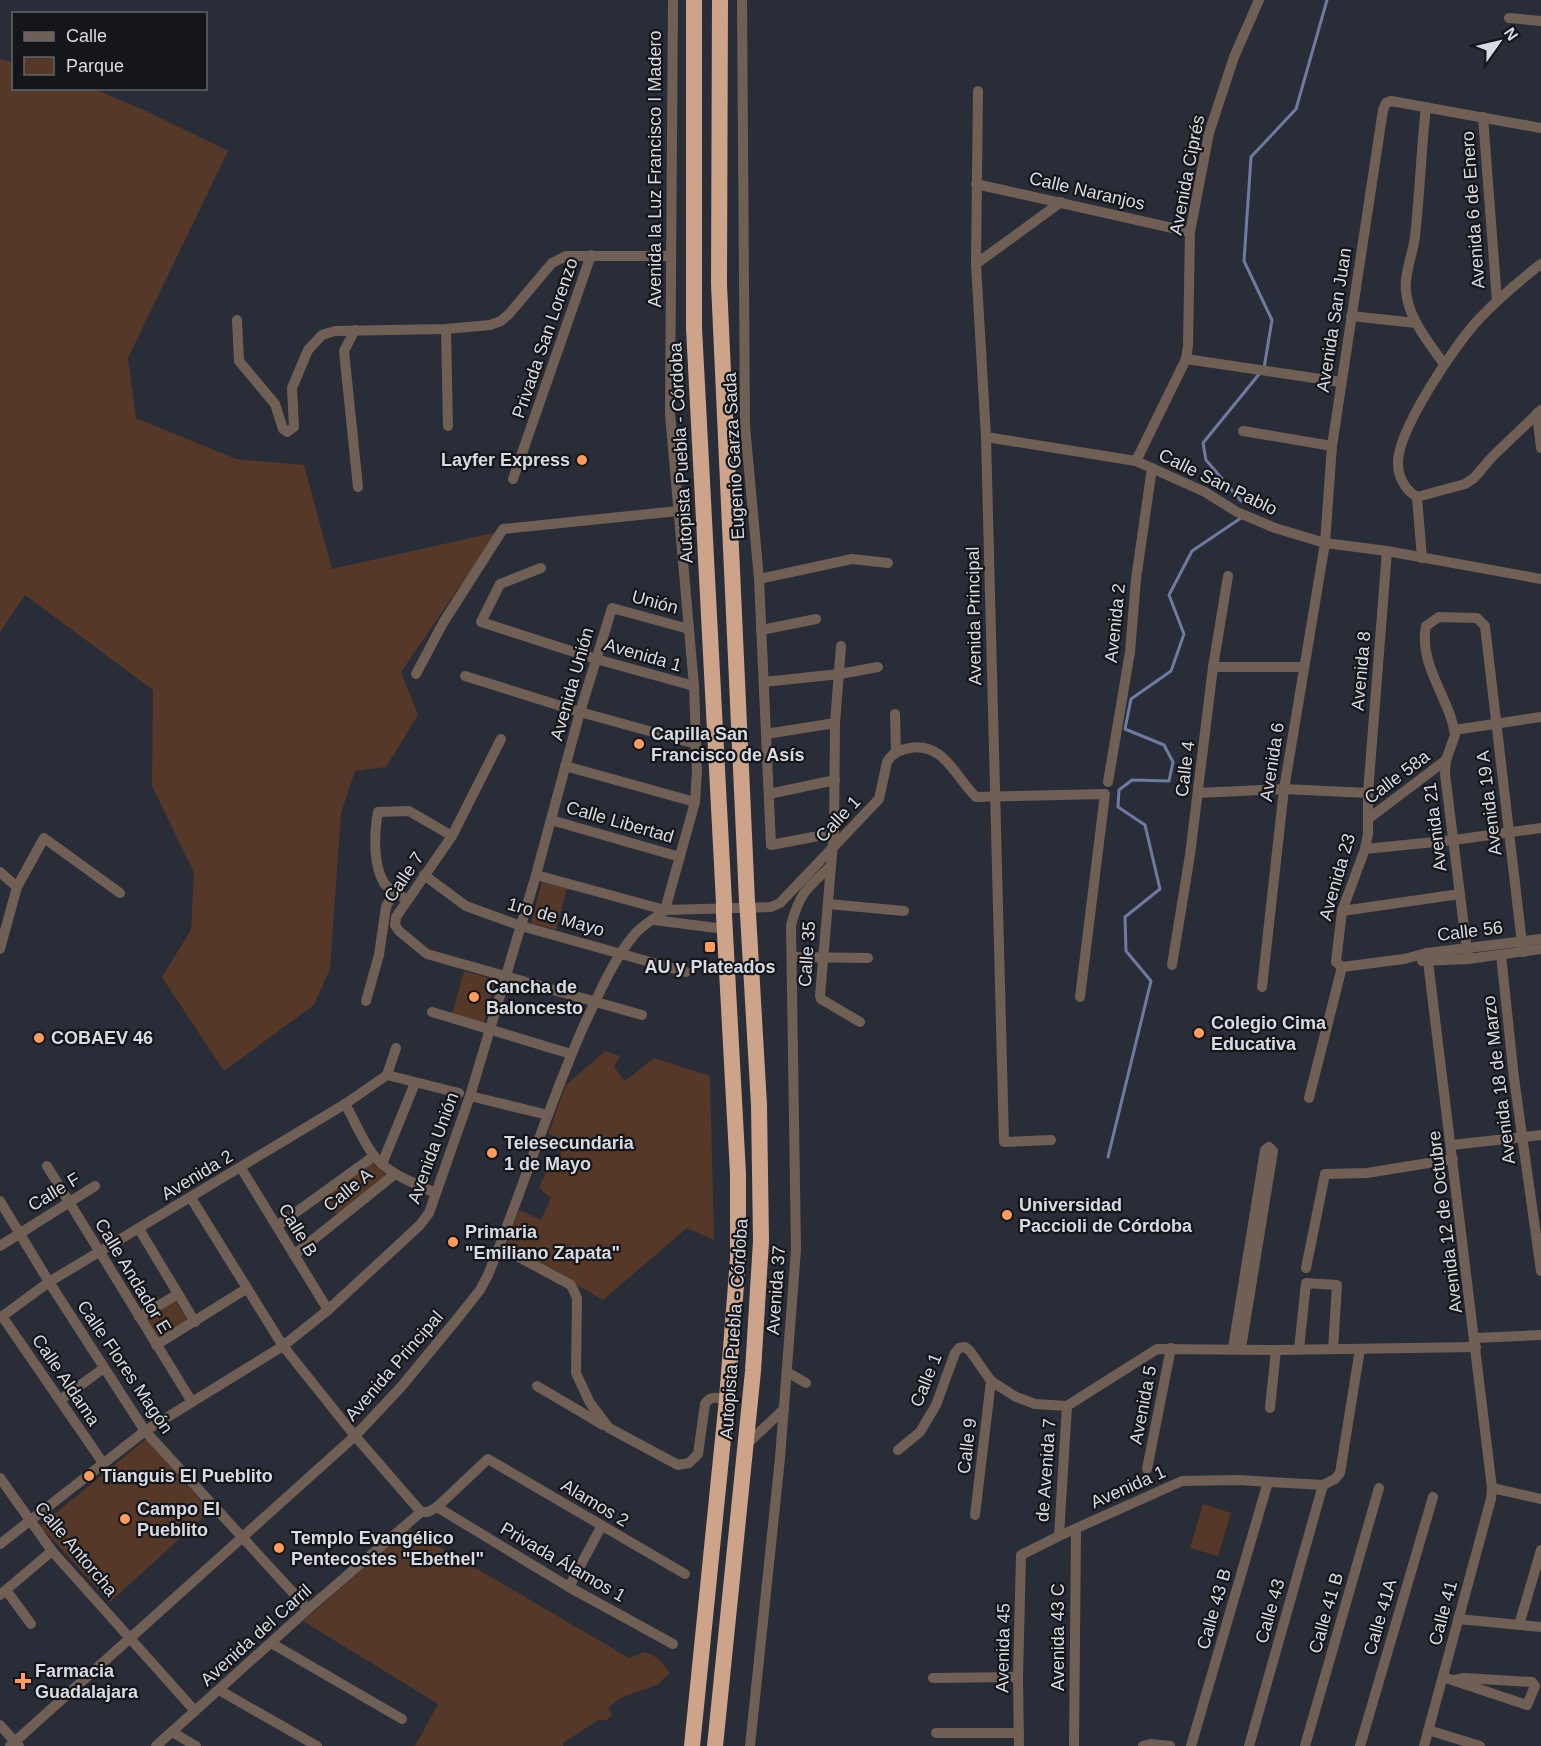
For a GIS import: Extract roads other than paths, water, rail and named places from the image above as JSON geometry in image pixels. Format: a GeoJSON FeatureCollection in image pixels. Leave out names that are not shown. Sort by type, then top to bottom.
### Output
{"type":"FeatureCollection","features":[{"type":"Feature","properties":{"kind":"highway","name":"Autopista Puebla - Córdoba"},"geometry":{"type":"LineString","coordinates":[[692,1746],[727,1399],[736,1280],[739,1196],[694,328],[694,0]]}},
{"type":"Feature","properties":{"kind":"highway","name":"Autopista Puebla - Córdoba"},"geometry":{"type":"LineString","coordinates":[[715,1746],[755,1349],[761,1241],[759,1105],[747,908],[718,284],[720,0]]}},
{"type":"Feature","properties":{"kind":"street","name":"Avenida la Luz Francisco I Madero"},"geometry":{"type":"LineString","coordinates":[[665,910],[695,802],[697,771],[694,686],[670,414],[673,0]]}},
{"type":"Feature","properties":{"kind":"street","name":"Eugenio Garza Sada"},"geometry":{"type":"LineString","coordinates":[[742,0],[746,426],[759,579],[771,845],[834,833]]}},
{"type":"Feature","properties":{"kind":"street","name":"Avenida Ciprés"},"geometry":{"type":"LineString","coordinates":[[1136,461],[1186,359],[1190,232],[1209,133],[1234,57],[1258,0]]}},
{"type":"Feature","properties":{"kind":"street"},"geometry":{"type":"LineString","coordinates":[[1509,18],[1541,21]]}},
{"type":"Feature","properties":{"kind":"street","name":"Avenida Principal"},"geometry":{"type":"LineString","coordinates":[[978,91],[976,264],[986,437],[1004,1142],[1051,1140]]}},
{"type":"Feature","properties":{"kind":"street","name":"Avenida San Juan"},"geometry":{"type":"LineString","coordinates":[[1325,543],[1332,446],[1383,110],[1386,103],[1391,101],[1426,107]]}},
{"type":"Feature","properties":{"kind":"street"},"geometry":{"type":"LineString","coordinates":[[1444,364],[1416,323],[1406,292],[1406,277],[1414,250],[1426,107],[1541,128]]}},
{"type":"Feature","properties":{"kind":"street","name":"Avenida 6 de Enero"},"geometry":{"type":"LineString","coordinates":[[1483,117],[1497,301]]}},
{"type":"Feature","properties":{"kind":"street","name":"Calle Naranjos"},"geometry":{"type":"LineString","coordinates":[[976,184],[1190,232]]}},
{"type":"Feature","properties":{"kind":"street"},"geometry":{"type":"LineString","coordinates":[[976,264],[1061,202]]}},
{"type":"Feature","properties":{"kind":"street","name":"Privada San Lorenzo"},"geometry":{"type":"LineString","coordinates":[[513,479],[591,255]]}},
{"type":"Feature","properties":{"kind":"street"},"geometry":{"type":"LineString","coordinates":[[237,320],[239,362],[275,404],[283,429],[287,432],[294,427],[292,388],[308,350],[322,335],[335,331],[446,329],[490,324],[501,321],[509,314],[552,263],[566,256],[671,256]]}},
{"type":"Feature","properties":{"kind":"street"},"geometry":{"type":"LineString","coordinates":[[1539,412],[1492,457],[1474,478],[1464,484],[1417,497],[1400,479],[1397,460],[1415,416],[1444,364],[1477,321],[1541,264]]}},
{"type":"Feature","properties":{"kind":"street"},"geometry":{"type":"LineString","coordinates":[[1351,316],[1416,323]]}},
{"type":"Feature","properties":{"kind":"street"},"geometry":{"type":"LineString","coordinates":[[446,329],[448,426]]}},
{"type":"Feature","properties":{"kind":"street"},"geometry":{"type":"LineString","coordinates":[[355,330],[344,351],[358,487]]}},
{"type":"Feature","properties":{"kind":"street"},"geometry":{"type":"LineString","coordinates":[[1186,359],[1341,382]]}},
{"type":"Feature","properties":{"kind":"street"},"geometry":{"type":"LineString","coordinates":[[1539,412],[1541,448]]}},
{"type":"Feature","properties":{"kind":"street"},"geometry":{"type":"LineString","coordinates":[[1244,430],[1332,446]]}},
{"type":"Feature","properties":{"kind":"street","name":"Calle San Pablo"},"geometry":{"type":"LineString","coordinates":[[986,437],[1136,461],[1205,492],[1237,512],[1275,528],[1325,543],[1387,551],[1541,579]]}},
{"type":"Feature","properties":{"kind":"street","name":"Avenida 2"},"geometry":{"type":"LineString","coordinates":[[1108,782],[1130,652],[1136,579],[1152,468]]}},
{"type":"Feature","properties":{"kind":"street"},"geometry":{"type":"LineString","coordinates":[[1417,497],[1422,558]]}},
{"type":"Feature","properties":{"kind":"street"},"geometry":{"type":"LineString","coordinates":[[416,674],[443,623],[503,529],[678,511]]}},
{"type":"Feature","properties":{"kind":"street","name":"Avenida 6"},"geometry":{"type":"LineString","coordinates":[[1262,987],[1284,789],[1325,543]]}},
{"type":"Feature","properties":{"kind":"street","name":"Avenida 8"},"geometry":{"type":"LineString","coordinates":[[1368,793],[1387,551]]}},
{"type":"Feature","properties":{"kind":"street"},"geometry":{"type":"LineString","coordinates":[[759,579],[852,559],[888,562]]}},
{"type":"Feature","properties":{"kind":"street","name":"Avenida 1"},"geometry":{"type":"LineString","coordinates":[[542,568],[500,584],[481,622],[596,659],[694,686]]}},
{"type":"Feature","properties":{"kind":"street","name":"Calle 4"},"geometry":{"type":"LineString","coordinates":[[1172,965],[1190,855],[1213,667],[1228,576]]}},
{"type":"Feature","properties":{"kind":"street","name":"Unión"},"geometry":{"type":"LineString","coordinates":[[612,608],[689,629]]}},
{"type":"Feature","properties":{"kind":"street","name":"Avenida Unión"},"geometry":{"type":"LineString","coordinates":[[0,1544],[145,1431],[283,1346],[328,1310],[420,1225],[429,1213],[465,1094],[490,1029],[612,608]]}},
{"type":"Feature","properties":{"kind":"street","name":"Avenida 19 A"},"geometry":{"type":"LineString","coordinates":[[1454,730],[1428,660],[1424,638],[1426,626],[1439,617],[1477,618],[1485,626],[1523,946]]}},
{"type":"Feature","properties":{"kind":"street"},"geometry":{"type":"LineString","coordinates":[[761,630],[816,619]]}},
{"type":"Feature","properties":{"kind":"street"},"geometry":{"type":"LineString","coordinates":[[831,866],[834,833],[835,723],[842,646]]}},
{"type":"Feature","properties":{"kind":"street"},"geometry":{"type":"LineString","coordinates":[[764,682],[840,674],[878,667]]}},
{"type":"Feature","properties":{"kind":"street"},"geometry":{"type":"LineString","coordinates":[[1213,667],[1304,667]]}},
{"type":"Feature","properties":{"kind":"street"},"geometry":{"type":"LineString","coordinates":[[465,676],[580,712],[696,744]]}},
{"type":"Feature","properties":{"kind":"street"},"geometry":{"type":"LineString","coordinates":[[896,714],[896,752],[915,747],[930,750],[945,758],[976,796],[1105,794],[1080,997]]}},
{"type":"Feature","properties":{"kind":"street"},"geometry":{"type":"LineString","coordinates":[[1454,730],[1541,717]]}},
{"type":"Feature","properties":{"kind":"street"},"geometry":{"type":"LineString","coordinates":[[766,734],[835,723]]}},
{"type":"Feature","properties":{"kind":"street","name":"Avenida 21"},"geometry":{"type":"LineString","coordinates":[[1454,730],[1454,742],[1446,760],[1445,774],[1467,954]]}},
{"type":"Feature","properties":{"kind":"street","name":"Calle 7"},"geometry":{"type":"LineString","coordinates":[[501,739],[453,836],[407,900],[396,917],[395,924],[399,931],[427,954],[505,977]]}},
{"type":"Feature","properties":{"kind":"street","name":"Calle 1"},"geometry":{"type":"LineString","coordinates":[[536,875],[665,910],[771,907],[780,903],[879,799],[887,762],[896,752]]}},
{"type":"Feature","properties":{"kind":"street","name":"Calle 58a"},"geometry":{"type":"LineString","coordinates":[[1368,819],[1446,760]]}},
{"type":"Feature","properties":{"kind":"street"},"geometry":{"type":"LineString","coordinates":[[565,766],[695,802]]}},
{"type":"Feature","properties":{"kind":"street"},"geometry":{"type":"LineString","coordinates":[[769,794],[835,780]]}},
{"type":"Feature","properties":{"kind":"street"},"geometry":{"type":"LineString","coordinates":[[1198,793],[1284,789],[1368,793]]}},
{"type":"Feature","properties":{"kind":"street","name":"Avenida 23"},"geometry":{"type":"LineString","coordinates":[[1342,967],[1336,962],[1342,911],[1365,849],[1368,793]]}},
{"type":"Feature","properties":{"kind":"street"},"geometry":{"type":"LineString","coordinates":[[407,900],[385,884],[377,864],[376,821],[378,812],[409,811],[453,836]]}},
{"type":"Feature","properties":{"kind":"street","name":"Calle Libertad"},"geometry":{"type":"LineString","coordinates":[[551,820],[680,856]]}},
{"type":"Feature","properties":{"kind":"street"},"geometry":{"type":"LineString","coordinates":[[1365,849],[1541,828]]}},
{"type":"Feature","properties":{"kind":"street"},"geometry":{"type":"LineString","coordinates":[[1,945],[17,887],[44,838],[120,893]]}},
{"type":"Feature","properties":{"kind":"street","name":"Calle 35"},"geometry":{"type":"LineString","coordinates":[[831,866],[821,999],[860,1022]]}},
{"type":"Feature","properties":{"kind":"street","name":"Avenida 37"},"geometry":{"type":"LineString","coordinates":[[750,1746],[784,1409],[796,1250],[791,925],[803,892],[831,866]]}},
{"type":"Feature","properties":{"kind":"street"},"geometry":{"type":"LineString","coordinates":[[0,872],[17,887]]}},
{"type":"Feature","properties":{"kind":"street","name":"1ro de Mayo"},"geometry":{"type":"LineString","coordinates":[[424,875],[466,906],[521,926],[686,972]]}},
{"type":"Feature","properties":{"kind":"street"},"geometry":{"type":"LineString","coordinates":[[366,1001],[378,955],[386,907],[394,891]]}},
{"type":"Feature","properties":{"kind":"street"},"geometry":{"type":"LineString","coordinates":[[1342,911],[1460,894]]}},
{"type":"Feature","properties":{"kind":"street"},"geometry":{"type":"LineString","coordinates":[[828,904],[904,911]]}},
{"type":"Feature","properties":{"kind":"street","name":"Avenida Principal"},"geometry":{"type":"LineString","coordinates":[[14,1744],[355,1436],[401,1387],[472,1301],[488,1275],[500,1247],[548,1115],[595,1002],[621,953],[642,927],[665,910]]}},
{"type":"Feature","properties":{"kind":"street"},"geometry":{"type":"LineString","coordinates":[[654,920],[724,916]]}},
{"type":"Feature","properties":{"kind":"street","name":"Calle 56"},"geometry":{"type":"LineString","coordinates":[[1467,954],[1501,955],[1541,939]]}},
{"type":"Feature","properties":{"kind":"street","name":"Calle 56"},"geometry":{"type":"LineString","coordinates":[[1342,967],[1523,946],[1541,949]]}},
{"type":"Feature","properties":{"kind":"street","name":"Avenida 18 de Marzo"},"geometry":{"type":"LineString","coordinates":[[1501,955],[1522,1137],[1541,1271]]}},
{"type":"Feature","properties":{"kind":"street"},"geometry":{"type":"LineString","coordinates":[[792,957],[868,958]]}},
{"type":"Feature","properties":{"kind":"street","name":"Avenida 12 de Octubre"},"geometry":{"type":"LineString","coordinates":[[1428,958],[1492,1488]]}},
{"type":"Feature","properties":{"kind":"street"},"geometry":{"type":"LineString","coordinates":[[1309,1098],[1342,967]]}},
{"type":"Feature","properties":{"kind":"street"},"geometry":{"type":"LineString","coordinates":[[505,977],[642,1015]]}},
{"type":"Feature","properties":{"kind":"street"},"geometry":{"type":"LineString","coordinates":[[432,1012],[572,1054]]}},
{"type":"Feature","properties":{"kind":"street"},"geometry":{"type":"LineString","coordinates":[[396,1048],[387,1075],[548,1115]]}},
{"type":"Feature","properties":{"kind":"street","name":"Avenida 2"},"geometry":{"type":"LineString","coordinates":[[1,1317],[49,1282],[241,1168],[345,1104],[387,1075]]}},
{"type":"Feature","properties":{"kind":"street","name":"Calle A"},"geometry":{"type":"LineString","coordinates":[[382,1164],[415,1083]]}},
{"type":"Feature","properties":{"kind":"street"},"geometry":{"type":"LineString","coordinates":[[345,1104],[374,1156],[382,1164],[395,1174],[435,1193]]}},
{"type":"Feature","properties":{"kind":"street"},"geometry":{"type":"LineString","coordinates":[[1452,1145],[1541,1135]]}},
{"type":"Feature","properties":{"kind":"street"},"geometry":{"type":"LineString","coordinates":[[1269,1147],[1273,1151],[1237,1348],[1265,1150],[1269,1147]]}},
{"type":"Feature","properties":{"kind":"street"},"geometry":{"type":"LineString","coordinates":[[277,1226],[374,1156]]}},
{"type":"Feature","properties":{"kind":"street"},"geometry":{"type":"LineString","coordinates":[[1306,1268],[1325,1174],[1367,1173],[1453,1159]]}},
{"type":"Feature","properties":{"kind":"street","name":"Calle Andador E"},"geometry":{"type":"LineString","coordinates":[[47,1166],[192,1402]]}},
{"type":"Feature","properties":{"kind":"street","name":"Calle B"},"geometry":{"type":"LineString","coordinates":[[241,1168],[328,1310]]}},
{"type":"Feature","properties":{"kind":"street","name":"Calle A"},"geometry":{"type":"LineString","coordinates":[[294,1256],[395,1174]]}},
{"type":"Feature","properties":{"kind":"street","name":"Calle F"},"geometry":{"type":"LineString","coordinates":[[0,1246],[94,1186]]}},
{"type":"Feature","properties":{"kind":"street"},"geometry":{"type":"LineString","coordinates":[[191,1198],[283,1346],[355,1436],[421,1512]]}},
{"type":"Feature","properties":{"kind":"street","name":"Calle Flores Magón"},"geometry":{"type":"LineString","coordinates":[[0,1201],[145,1431],[308,1609]]}},
{"type":"Feature","properties":{"kind":"street"},"geometry":{"type":"LineString","coordinates":[[139,1229],[195,1322]]}},
{"type":"Feature","properties":{"kind":"street"},"geometry":{"type":"LineString","coordinates":[[500,1247],[571,1285],[575,1291],[577,1298],[576,1373],[590,1403],[609,1428]]}},
{"type":"Feature","properties":{"kind":"street"},"geometry":{"type":"LineString","coordinates":[[1299,1349],[1306,1283],[1337,1285],[1333,1349]]}},
{"type":"Feature","properties":{"kind":"street"},"geometry":{"type":"LineString","coordinates":[[156,1345],[246,1289]]}},
{"type":"Feature","properties":{"kind":"street"},"geometry":{"type":"LineString","coordinates":[[139,1317],[178,1294]]}},
{"type":"Feature","properties":{"kind":"street","name":"Calle Aldama"},"geometry":{"type":"LineString","coordinates":[[1,1317],[103,1463]]}},
{"type":"Feature","properties":{"kind":"street"},"geometry":{"type":"LineString","coordinates":[[1067,1406],[1148,1352],[1157,1349],[1360,1349],[1476,1342],[1541,1335]]}},
{"type":"Feature","properties":{"kind":"street","name":"Calle 1"},"geometry":{"type":"LineString","coordinates":[[898,1450],[920,1432],[936,1405],[955,1353],[959,1348],[965,1347],[970,1351],[991,1381],[1026,1401],[1067,1406]]}},
{"type":"Feature","properties":{"kind":"street","name":"Avenida 5"},"geometry":{"type":"LineString","coordinates":[[1148,1469],[1171,1348]]}},
{"type":"Feature","properties":{"kind":"street"},"geometry":{"type":"LineString","coordinates":[[1323,1485],[1335,1479],[1340,1473],[1360,1349]]}},
{"type":"Feature","properties":{"kind":"street"},"geometry":{"type":"LineString","coordinates":[[1270,1408],[1276,1350]]}},
{"type":"Feature","properties":{"kind":"street"},"geometry":{"type":"LineString","coordinates":[[60,1400],[104,1368]]}},
{"type":"Feature","properties":{"kind":"street"},"geometry":{"type":"LineString","coordinates":[[787,1372],[806,1383]]}},
{"type":"Feature","properties":{"kind":"street","name":"Calle 9"},"geometry":{"type":"LineString","coordinates":[[975,1515],[991,1381]]}},
{"type":"Feature","properties":{"kind":"street"},"geometry":{"type":"LineString","coordinates":[[537,1386],[678,1465],[689,1462],[698,1454],[707,1400],[727,1399]]}},
{"type":"Feature","properties":{"kind":"street","name":"de Avenida 7"},"geometry":{"type":"LineString","coordinates":[[1059,1536],[1067,1406]]}},
{"type":"Feature","properties":{"kind":"street"},"geometry":{"type":"LineString","coordinates":[[746,1445],[784,1409]]}},
{"type":"Feature","properties":{"kind":"street","name":"Avenida del Carril"},"geometry":{"type":"LineString","coordinates":[[156,1746],[308,1609],[421,1512],[428,1512],[437,1507],[488,1459]]}},
{"type":"Feature","properties":{"kind":"street","name":"Alamos 2"},"geometry":{"type":"LineString","coordinates":[[488,1459],[685,1574]]}},
{"type":"Feature","properties":{"kind":"street","name":"Calle Antorcha"},"geometry":{"type":"LineString","coordinates":[[0,1478],[52,1551],[195,1711]]}},
{"type":"Feature","properties":{"kind":"street","name":"Avenida 1"},"geometry":{"type":"LineString","coordinates":[[1025,1552],[1182,1481],[1323,1485]]}},
{"type":"Feature","properties":{"kind":"street","name":"Calle 43 B"},"geometry":{"type":"LineString","coordinates":[[1191,1746],[1268,1482]]}},
{"type":"Feature","properties":{"kind":"street","name":"Calle 43"},"geometry":{"type":"LineString","coordinates":[[1249,1746],[1323,1485]]}},
{"type":"Feature","properties":{"kind":"street","name":"Calle 41 B"},"geometry":{"type":"LineString","coordinates":[[1305,1746],[1379,1488]]}},
{"type":"Feature","properties":{"kind":"street"},"geometry":{"type":"LineString","coordinates":[[1492,1488],[1541,1499]]}},
{"type":"Feature","properties":{"kind":"street","name":"Calle 41"},"geometry":{"type":"LineString","coordinates":[[1424,1746],[1491,1499],[1492,1488]]}},
{"type":"Feature","properties":{"kind":"street","name":"Calle 41A"},"geometry":{"type":"LineString","coordinates":[[1360,1746],[1433,1497]]}},
{"type":"Feature","properties":{"kind":"street","name":"Privada Álamos 1"},"geometry":{"type":"LineString","coordinates":[[437,1507],[569,1587],[673,1644]]}},
{"type":"Feature","properties":{"kind":"street"},"geometry":{"type":"LineString","coordinates":[[569,1587],[601,1527]]}},
{"type":"Feature","properties":{"kind":"street","name":"Avenida 43 C"},"geometry":{"type":"LineString","coordinates":[[1074,1746],[1076,1529]]}},
{"type":"Feature","properties":{"kind":"street"},"geometry":{"type":"LineString","coordinates":[[1519,1625],[1541,1550]]}},
{"type":"Feature","properties":{"kind":"street"},"geometry":{"type":"LineString","coordinates":[[31,1624],[3,1592],[52,1551]]}},
{"type":"Feature","properties":{"kind":"street","name":"Avenida 45"},"geometry":{"type":"LineString","coordinates":[[1019,1746],[1018,1677],[1022,1555],[1025,1552]]}},
{"type":"Feature","properties":{"kind":"street"},"geometry":{"type":"LineString","coordinates":[[1458,1619],[1541,1627]]}},
{"type":"Feature","properties":{"kind":"street"},"geometry":{"type":"LineString","coordinates":[[271,1643],[402,1719]]}},
{"type":"Feature","properties":{"kind":"street"},"geometry":{"type":"LineString","coordinates":[[933,1678],[1018,1677]]}},
{"type":"Feature","properties":{"kind":"street"},"geometry":{"type":"LineString","coordinates":[[1443,1677],[1527,1705],[1534,1686],[1532,1682],[1464,1678],[1454,1680]]}},
{"type":"Feature","properties":{"kind":"street"},"geometry":{"type":"LineString","coordinates":[[219,1690],[317,1746]]}},
{"type":"Feature","properties":{"kind":"street"},"geometry":{"type":"LineString","coordinates":[[0,1725],[14,1744]]}},
{"type":"Feature","properties":{"kind":"street"},"geometry":{"type":"LineString","coordinates":[[1428,1730],[1480,1746]]}},
{"type":"Feature","properties":{"kind":"street"},"geometry":{"type":"LineString","coordinates":[[172,1732],[196,1746]]}},
{"type":"Feature","properties":{"kind":"street"},"geometry":{"type":"LineString","coordinates":[[936,1733],[1019,1733]]}},
{"type":"Feature","properties":{"kind":"street"},"geometry":{"type":"LineString","coordinates":[[1143,1746],[1151,1744],[1170,1746]]}},
{"type":"Feature","properties":{"kind":"waterway"},"geometry":{"type":"LineString","coordinates":[[1264,368],[1272,320],[1244,261],[1251,157],[1296,109],[1327,0]]}},
{"type":"Feature","properties":{"kind":"waterway"},"geometry":{"type":"LineString","coordinates":[[1241,501],[1206,460],[1203,443],[1260,373]]}},
{"type":"Feature","properties":{"kind":"waterway"},"geometry":{"type":"LineString","coordinates":[[1108,1157],[1151,981],[1126,951],[1125,917],[1160,889],[1145,825],[1118,807],[1119,790],[1132,780],[1169,781],[1173,762],[1164,745],[1125,729],[1131,699],[1171,671],[1184,634],[1169,595],[1192,551],[1241,518]]}},
{"type":"Feature","properties":{"kind":"place","name":"Layfer Express"},"geometry":{"type":"Point","coordinates":[582,460]}},
{"type":"Feature","properties":{"kind":"place","name":"Capilla San Francisco de Asís"},"geometry":{"type":"Point","coordinates":[639,744]}},
{"type":"Feature","properties":{"kind":"place","name":"AU y Plateados"},"geometry":{"type":"Point","coordinates":[710,947]}},
{"type":"Feature","properties":{"kind":"place","name":"Cancha de Baloncesto"},"geometry":{"type":"Point","coordinates":[474,997]}},
{"type":"Feature","properties":{"kind":"place","name":"Colegio Cima Educativa"},"geometry":{"type":"Point","coordinates":[1199,1033]}},
{"type":"Feature","properties":{"kind":"place","name":"COBAEV 46"},"geometry":{"type":"Point","coordinates":[39,1038]}},
{"type":"Feature","properties":{"kind":"place","name":"Telesecundaria 1 de Mayo"},"geometry":{"type":"Point","coordinates":[492,1153]}},
{"type":"Feature","properties":{"kind":"place","name":"Universidad Paccioli de Córdoba"},"geometry":{"type":"Point","coordinates":[1007,1215]}},
{"type":"Feature","properties":{"kind":"place","name":"Primaria \"Emiliano Zapata\""},"geometry":{"type":"Point","coordinates":[453,1242]}},
{"type":"Feature","properties":{"kind":"place","name":"Tianguis El Pueblito"},"geometry":{"type":"Point","coordinates":[89,1476]}},
{"type":"Feature","properties":{"kind":"place","name":"Campo El Pueblito"},"geometry":{"type":"Point","coordinates":[125,1519]}},
{"type":"Feature","properties":{"kind":"place","name":"Templo Evangélico Pentecostes \"Ebethel\""},"geometry":{"type":"Point","coordinates":[279,1548]}},
{"type":"Feature","properties":{"kind":"place","name":"Farmacia Guadalajara"},"geometry":{"type":"Point","coordinates":[23,1681]}}]}
